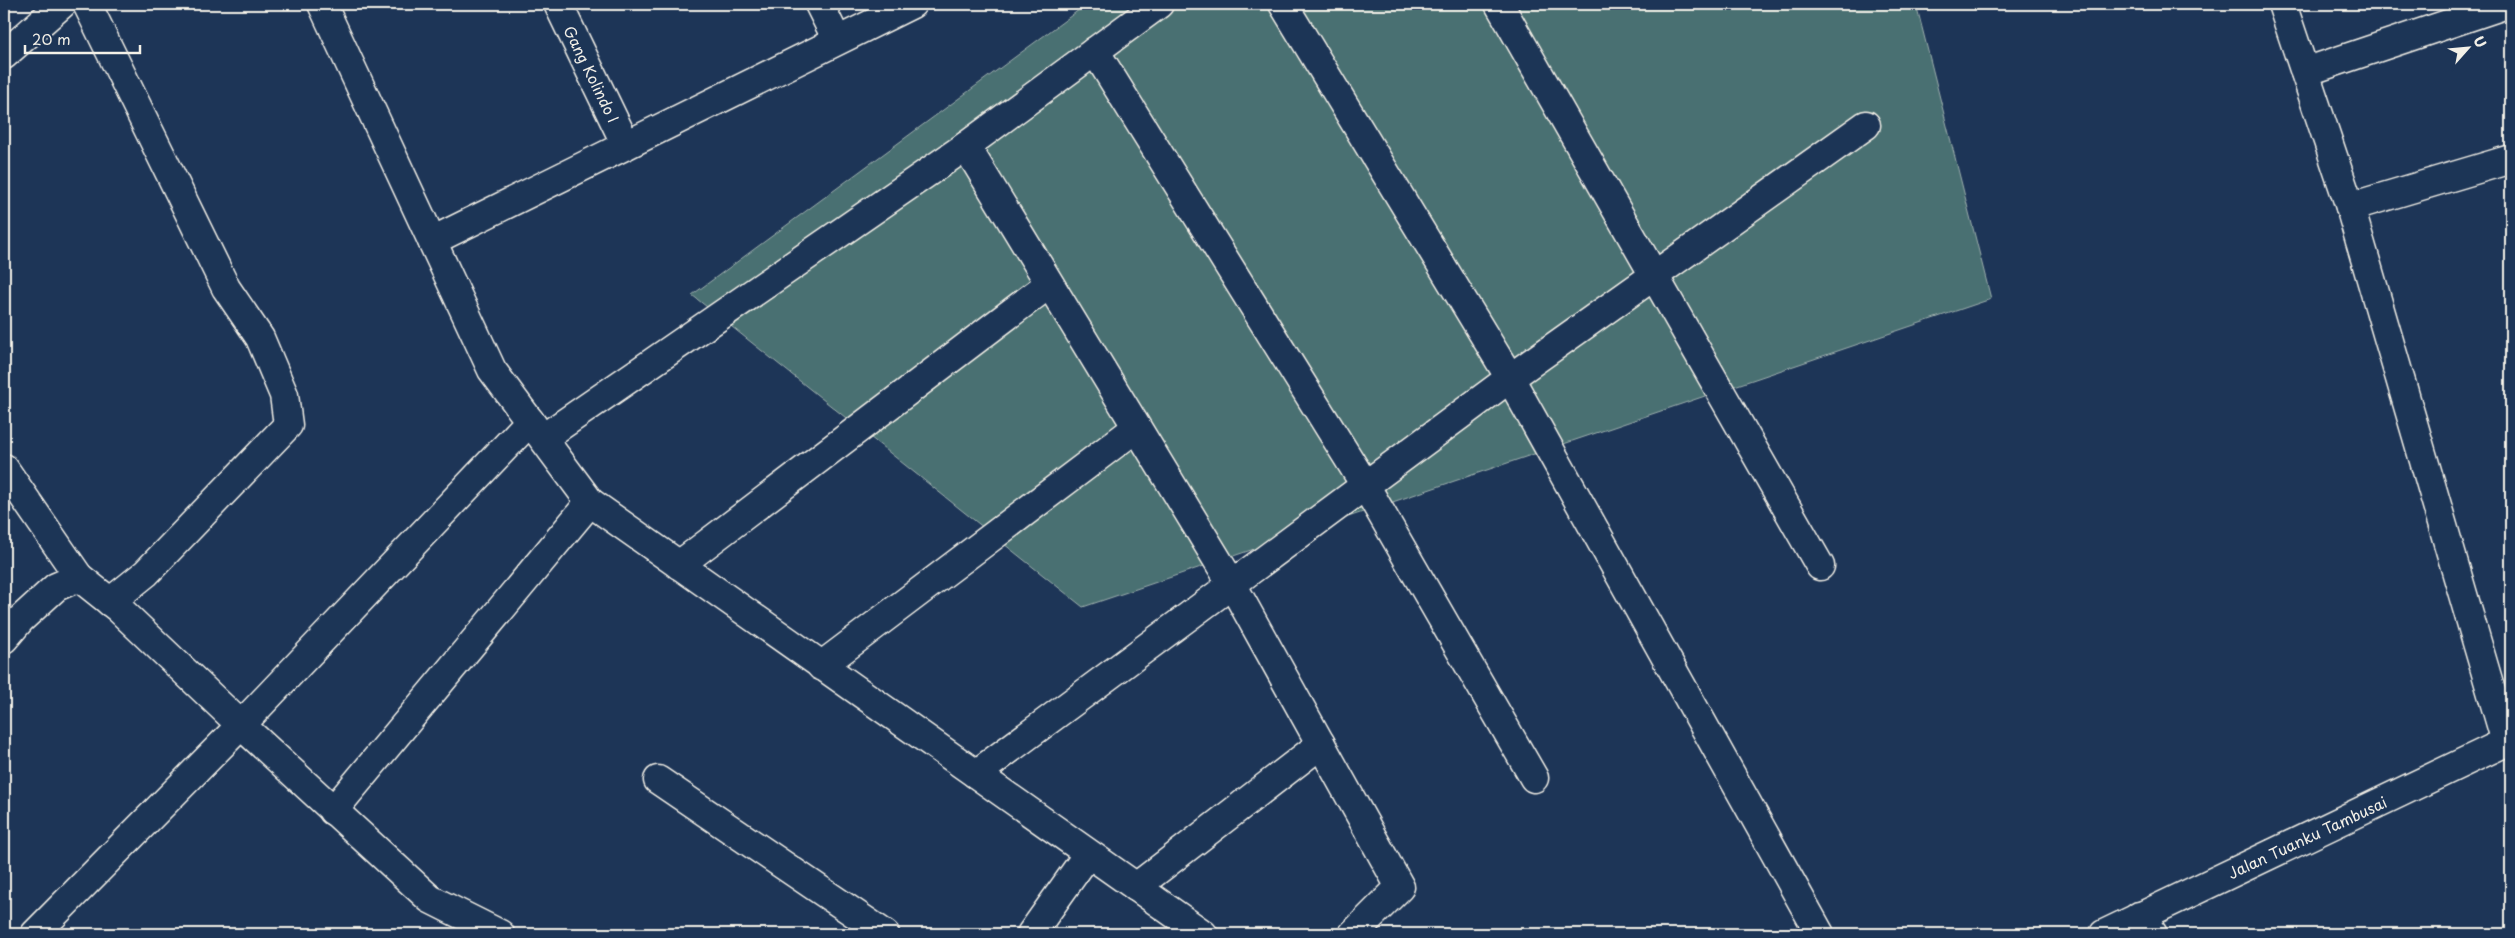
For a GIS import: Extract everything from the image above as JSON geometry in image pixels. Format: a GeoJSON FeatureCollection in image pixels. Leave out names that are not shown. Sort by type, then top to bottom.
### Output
{"type":"FeatureCollection","features":[{"type":"Feature","properties":{"kind":"street"},"geometry":{"type":"LineString","coordinates":[[4,55],[62,4]]}},
{"type":"Feature","properties":{"kind":"street"},"geometry":{"type":"LineString","coordinates":[[87,4],[226,288],[260,338],[284,395],[288,425],[146,574],[110,602]]}},
{"type":"Feature","properties":{"kind":"street"},"geometry":{"type":"LineString","coordinates":[[322,4],[492,370],[590,502],[1203,934]]}},
{"type":"Feature","properties":{"kind":"street","name":"Gang Kolindo I"},"geometry":{"type":"LineString","coordinates":[[558,4],[626,145]]}},
{"type":"Feature","properties":{"kind":"street"},"geometry":{"type":"LineString","coordinates":[[819,4],[837,40]]}},
{"type":"Feature","properties":{"kind":"street"},"geometry":{"type":"LineString","coordinates":[[432,241],[912,4]]}},
{"type":"Feature","properties":{"kind":"street"},"geometry":{"type":"LineString","coordinates":[[35,934],[536,430],[966,146],[1159,4]]}},
{"type":"Feature","properties":{"kind":"street"},"geometry":{"type":"LineString","coordinates":[[1282,4],[1510,378],[1820,934]]}},
{"type":"Feature","properties":{"kind":"street"},"geometry":{"type":"LineString","coordinates":[[1499,4],[1656,275],[1820,566]]}},
{"type":"Feature","properties":{"kind":"street"},"geometry":{"type":"LineString","coordinates":[[2282,4],[2350,207],[2508,742]]}},
{"type":"Feature","properties":{"kind":"street"},"geometry":{"type":"LineString","coordinates":[[2304,72],[2463,10],[2507,4]]}},
{"type":"Feature","properties":{"kind":"street"},"geometry":{"type":"LineString","coordinates":[[1095,51],[1365,485],[1534,778]]}},
{"type":"Feature","properties":{"kind":"street"},"geometry":{"type":"LineString","coordinates":[[976,774],[1510,378],[1866,126]]}},
{"type":"Feature","properties":{"kind":"street"},"geometry":{"type":"LineString","coordinates":[[966,146],[1048,284],[1232,584],[1400,887],[1354,934]]}},
{"type":"Feature","properties":{"kind":"street"},"geometry":{"type":"LineString","coordinates":[[2350,207],[2511,159]]}},
{"type":"Feature","properties":{"kind":"street"},"geometry":{"type":"LineString","coordinates":[[679,565],[1048,284]]}},
{"type":"Feature","properties":{"kind":"street"},"geometry":{"type":"LineString","coordinates":[[821,666],[1136,428]]}},
{"type":"Feature","properties":{"kind":"street"},"geometry":{"type":"LineString","coordinates":[[4,468],[79,577],[110,602],[430,899],[500,934]]}},
{"type":"Feature","properties":{"kind":"street"},"geometry":{"type":"LineString","coordinates":[[333,811],[590,502]]}},
{"type":"Feature","properties":{"kind":"street"},"geometry":{"type":"LineString","coordinates":[[4,639],[21,619],[56,587],[79,577]]}},
{"type":"Feature","properties":{"kind":"street","name":"Jalan Tuanku Tambusai"},"geometry":{"type":"LineString","coordinates":[[2104,934],[2146,925],[2508,742]]}},
{"type":"Feature","properties":{"kind":"street"},"geometry":{"type":"LineString","coordinates":[[1136,887],[1321,744]]}},
{"type":"Feature","properties":{"kind":"street"},"geometry":{"type":"LineString","coordinates":[[658,780],[885,934]]}},
{"type":"Feature","properties":{"kind":"street"},"geometry":{"type":"LineString","coordinates":[[1031,934],[1088,854]]}},
{"type":"Feature","properties":{"kind":"green space"},"geometry":{"type":"Polygon","coordinates":[[[1087,4],[1916,4],[1991,299],[1083,607],[692,295],[1087,4]]]}}]}
